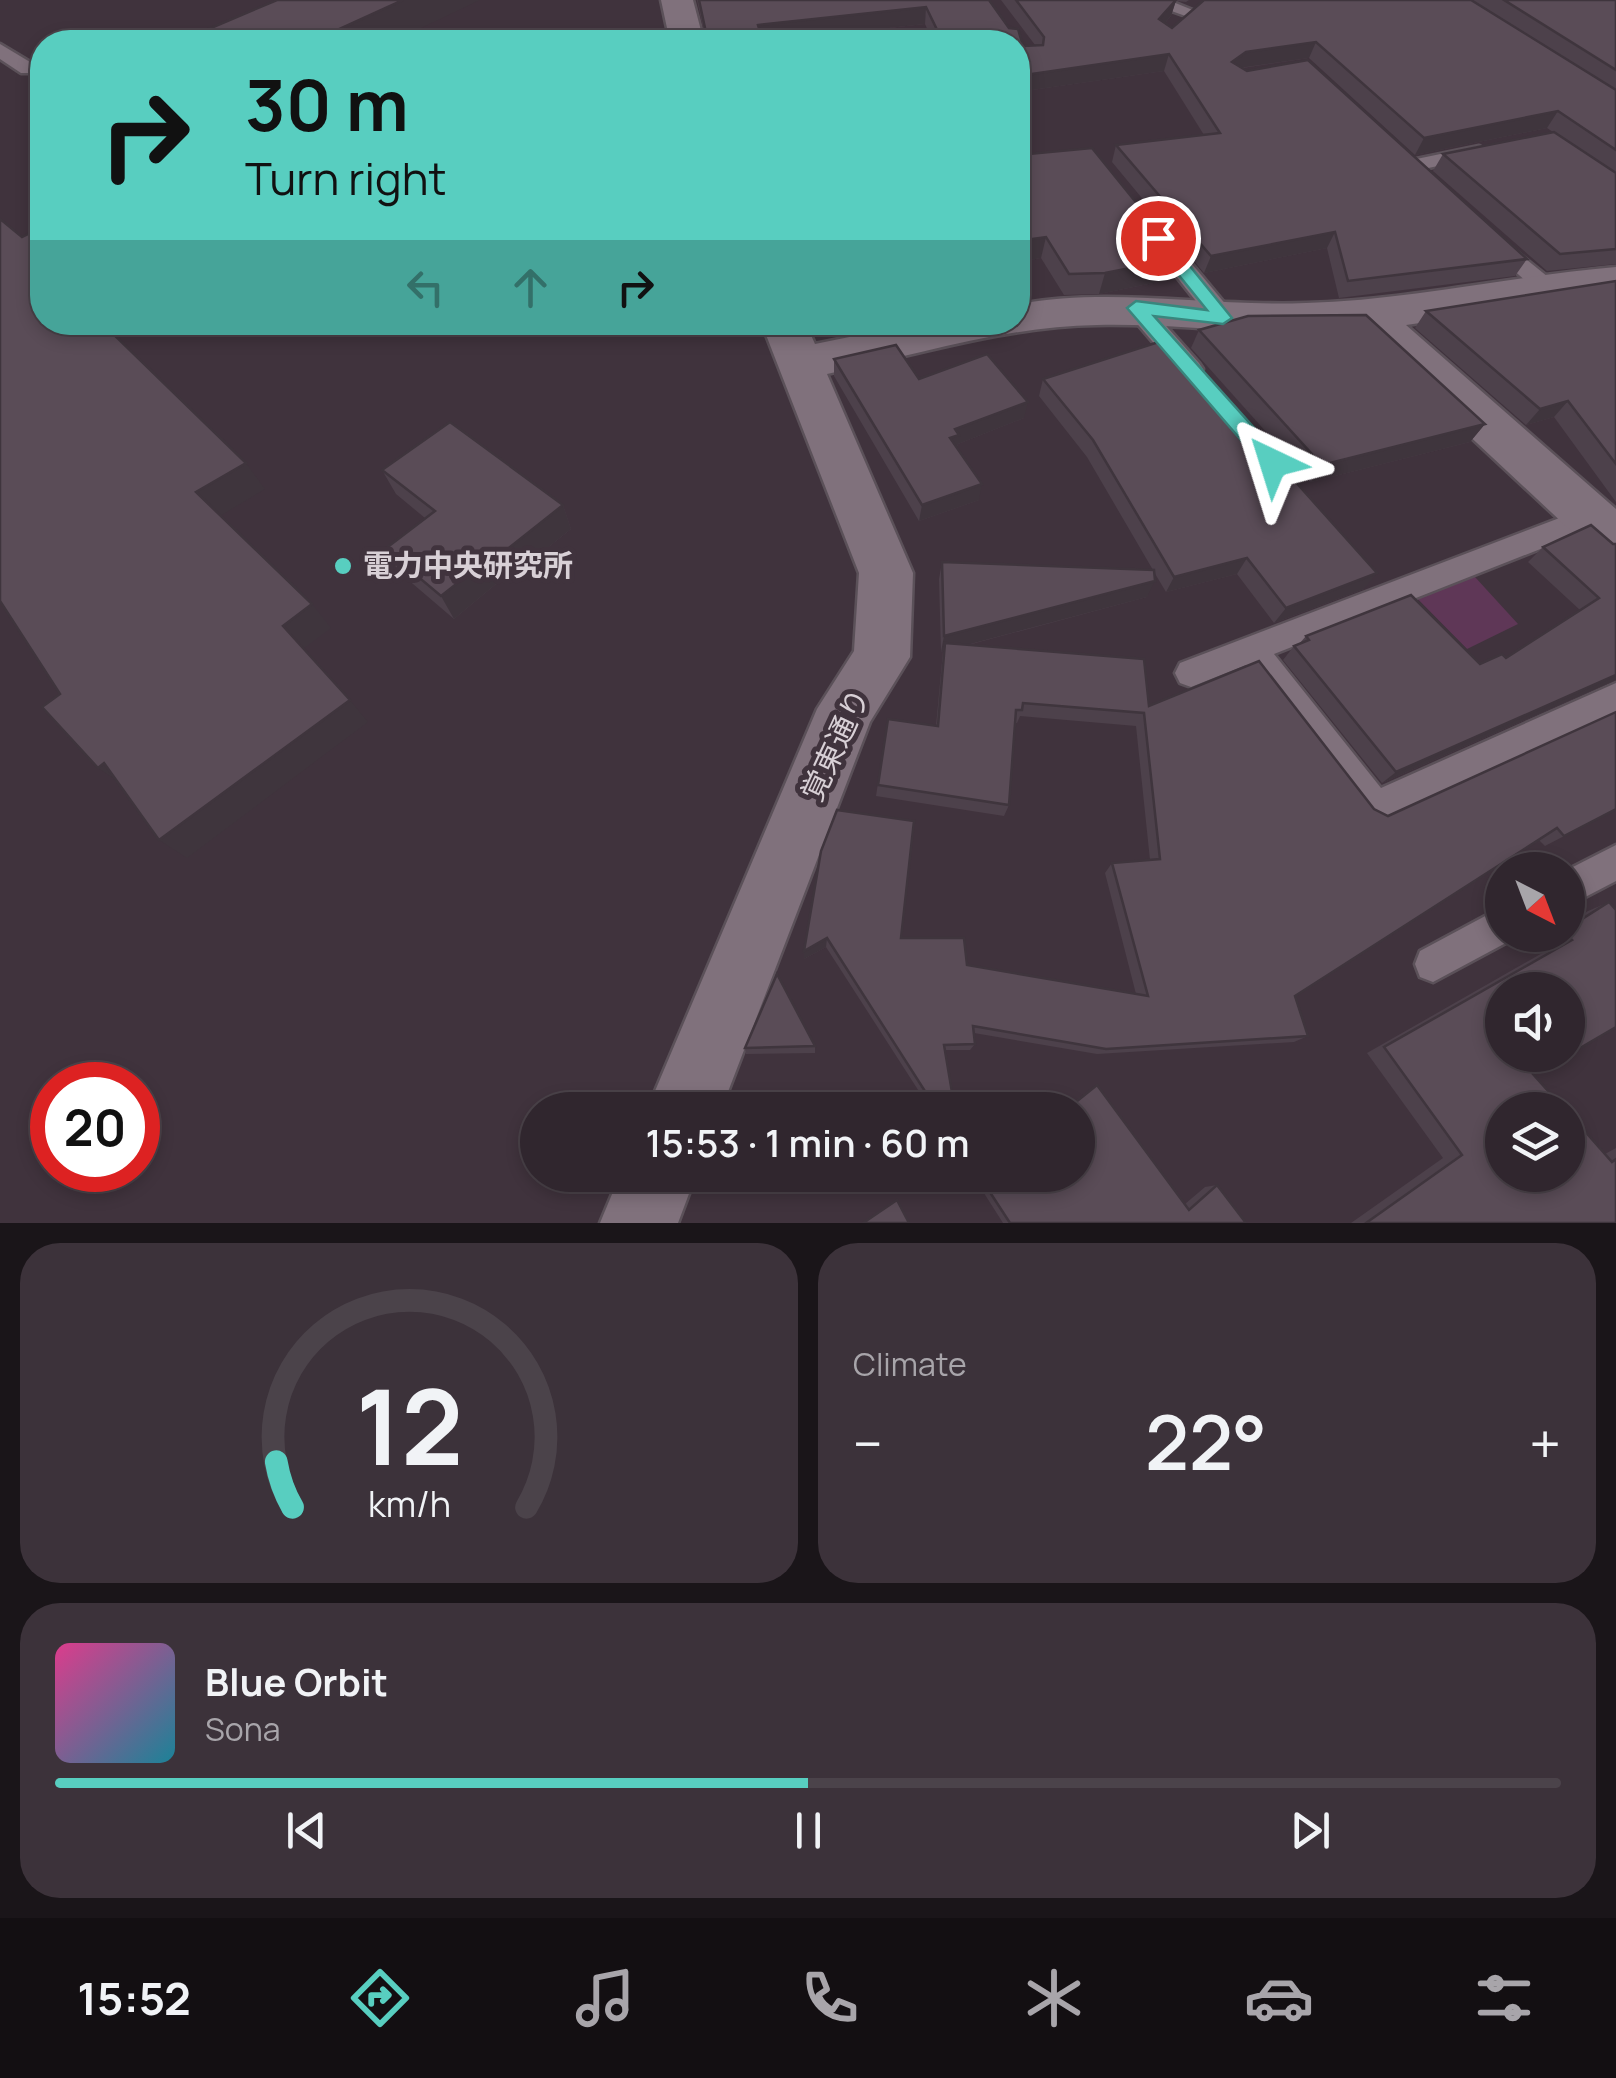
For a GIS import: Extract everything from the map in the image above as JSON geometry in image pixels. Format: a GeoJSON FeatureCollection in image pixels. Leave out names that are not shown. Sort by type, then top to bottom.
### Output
{"type":"FeatureCollection","features":[{"type":"Feature","properties":{"kind":"street"},"geometry":{"type":"LineString","coordinates":[[677,0],[684,30]]}},
{"type":"Feature","properties":{"kind":"street"},"geometry":{"type":"LineString","coordinates":[[1030,316],[1074,307],[1136,308],[1223,318],[1366,314],[1545,286],[1616,281]]}},
{"type":"Feature","properties":{"kind":"street"},"geometry":{"type":"LineString","coordinates":[[1366,314],[1604,528]]}},
{"type":"Feature","properties":{"kind":"street"},"geometry":{"type":"LineString","coordinates":[[790,344],[876,335]]}},
{"type":"Feature","properties":{"kind":"street","name":"覚東通り"},"geometry":{"type":"LineString","coordinates":[[691,1092],[846,709],[882,657],[886,573],[790,344]]}},
{"type":"Feature","properties":{"kind":"street"},"geometry":{"type":"LineString","coordinates":[[639,1223],[651,1192]]}},
{"type":"Feature","properties":{"kind":"lane"},"geometry":{"type":"LineString","coordinates":[[1150,0],[1191,12]]}},
{"type":"Feature","properties":{"kind":"lane"},"geometry":{"type":"LineString","coordinates":[[0,50],[28,70]]}},
{"type":"Feature","properties":{"kind":"lane"},"geometry":{"type":"LineString","coordinates":[[1436,190],[1402,160],[1496,149]]}},
{"type":"Feature","properties":{"kind":"lane"},"geometry":{"type":"LineString","coordinates":[[1141,216],[1223,318]]}},
{"type":"Feature","properties":{"kind":"lane"},"geometry":{"type":"LineString","coordinates":[[1477,226],[1545,286]]}},
{"type":"Feature","properties":{"kind":"lane"},"geometry":{"type":"LineString","coordinates":[[1136,308],[1210,391]]}},
{"type":"Feature","properties":{"kind":"lane"},"geometry":{"type":"LineString","coordinates":[[1191,672],[1604,528]]}},
{"type":"Feature","properties":{"kind":"lane"},"geometry":{"type":"LineString","coordinates":[[1250,649],[1376,807],[1616,698]]}},
{"type":"Feature","properties":{"kind":"lane"},"geometry":{"type":"LineString","coordinates":[[1585,879],[1616,862]]}},
{"type":"Feature","properties":{"kind":"lane"},"geometry":{"type":"LineString","coordinates":[[1433,964],[1485,935]]}},
{"type":"Feature","properties":{"kind":"shaded area"},"geometry":{"type":"Polygon","coordinates":[[[1464,565],[1518,624],[1467,649],[1406,587],[1464,565]]]}},
{"type":"Feature","properties":{"kind":"building"},"geometry":{"type":"Polygon","coordinates":[[[277,0],[403,0],[337,30],[206,30],[277,0]]]}},
{"type":"Feature","properties":{"kind":"building"},"geometry":{"type":"Polygon","coordinates":[[[699,0],[989,0],[1009,28],[1018,30],[937,30],[926,7],[758,25],[759,30],[705,30],[699,0]]]}},
{"type":"Feature","properties":{"kind":"building"},"geometry":{"type":"Polygon","coordinates":[[[1016,0],[1176,0],[1159,19],[1172,28],[1204,0],[1471,0],[1616,90],[1616,150],[1558,111],[1424,138],[1316,42],[1246,52],[1232,62],[1247,71],[1308,60],[1527,259],[1348,281],[1335,232],[1211,256],[1116,145],[1220,133],[1169,54],[1030,74],[1030,46],[1043,45],[1044,37],[1016,0]]]}},
{"type":"Feature","properties":{"kind":"building"},"geometry":{"type":"Polygon","coordinates":[[[1504,0],[1616,0],[1616,70],[1504,0]]]}},
{"type":"Feature","properties":{"kind":"building"},"geometry":{"type":"Polygon","coordinates":[[[1554,132],[1616,173],[1616,249],[1560,254],[1443,154],[1554,132]]]}},
{"type":"Feature","properties":{"kind":"building"},"geometry":{"type":"Polygon","coordinates":[[[1092,148],[1181,258],[1105,273],[1069,274],[1046,237],[1030,239],[1030,154],[1092,148]]]}},
{"type":"Feature","properties":{"kind":"building"},"geometry":{"type":"Polygon","coordinates":[[[0,219],[22,237],[30,233],[30,335],[114,335],[246,463],[196,492],[312,604],[283,626],[350,700],[159,840],[104,763],[98,768],[42,707],[60,694],[0,601],[0,219]]]}},
{"type":"Feature","properties":{"kind":"building"},"geometry":{"type":"Polygon","coordinates":[[[1616,281],[1616,464],[1568,401],[1540,409],[1426,311],[1616,281]]]}},
{"type":"Feature","properties":{"kind":"building"},"geometry":{"type":"Polygon","coordinates":[[[1366,315],[1485,424],[1322,465],[1199,330],[1248,316],[1366,315]]]}},
{"type":"Feature","properties":{"kind":"building"},"geometry":{"type":"Polygon","coordinates":[[[1168,339],[1377,573],[1286,608],[1247,558],[1174,577],[1093,440],[1043,379],[1168,339]]]}},
{"type":"Feature","properties":{"kind":"building"},"geometry":{"type":"Polygon","coordinates":[[[896,345],[919,379],[987,354],[1028,402],[955,429],[959,435],[950,438],[982,484],[922,505],[834,359],[896,345]]]}},
{"type":"Feature","properties":{"kind":"building"},"geometry":{"type":"Polygon","coordinates":[[[450,422],[563,505],[441,596],[385,549],[435,511],[382,470],[450,422]]]}},
{"type":"Feature","properties":{"kind":"building"},"geometry":{"type":"Polygon","coordinates":[[[1591,525],[1616,544],[1616,675],[1396,772],[1294,646],[1309,640],[1306,636],[1411,595],[1480,664],[1502,654],[1506,658],[1599,598],[1543,547],[1591,525]]]}},
{"type":"Feature","properties":{"kind":"building"},"geometry":{"type":"Polygon","coordinates":[[[942,562],[1154,570],[1155,581],[944,636],[942,562]]]}},
{"type":"Feature","properties":{"kind":"building"},"geometry":{"type":"Polygon","coordinates":[[[945,643],[1144,659],[1149,706],[1259,661],[1374,809],[1388,816],[1616,712],[1616,809],[1564,836],[1557,828],[1520,852],[1485,852],[1485,874],[1295,996],[1308,1036],[1106,1049],[973,1026],[975,1044],[944,1045],[952,1092],[925,1092],[827,938],[804,951],[821,851],[837,810],[914,821],[901,938],[964,938],[967,965],[1148,996],[1112,863],[1160,859],[1144,713],[1023,703],[1022,710],[1016,710],[1009,805],[878,785],[888,719],[938,726],[945,643]]]}},
{"type":"Feature","properties":{"kind":"building"},"geometry":{"type":"Polygon","coordinates":[[[1609,902],[1616,910],[1616,1027],[1585,1045],[1585,972],[1516,972],[1551,952],[1585,952],[1585,917],[1609,902]]]}},
{"type":"Feature","properties":{"kind":"building"},"geometry":{"type":"Polygon","coordinates":[[[777,974],[815,1046],[745,1048],[777,974]]]}},
{"type":"Feature","properties":{"kind":"building"},"geometry":{"type":"Polygon","coordinates":[[[1485,990],[1485,1072],[1537,1072],[1533,1074],[1549,1092],[1485,1092],[1485,1192],[1585,1192],[1585,1131],[1612,1162],[1616,1159],[1616,1223],[1366,1223],[1462,1155],[1384,1047],[1485,990]]]}},
{"type":"Feature","properties":{"kind":"building"},"geometry":{"type":"Polygon","coordinates":[[[1097,1085],[1189,1210],[1217,1185],[1246,1223],[1010,1223],[990,1192],[1095,1192],[1095,1092],[1088,1092],[1097,1085]]]}},
{"type":"Feature","properties":{"kind":"building"},"geometry":{"type":"Polygon","coordinates":[[[897,1200],[909,1223],[863,1223],[897,1200]]]}},
{"type":"Feature","properties":{"kind":"place","name":"電力中央研究所"},"geometry":{"type":"Point","coordinates":[343,566]}},
{"type":"Feature","properties":{"kind":"route"},"geometry":{"type":"LineString","coordinates":[[1158,238],[1223,318],[1136,308],[1273,463]]}}]}
